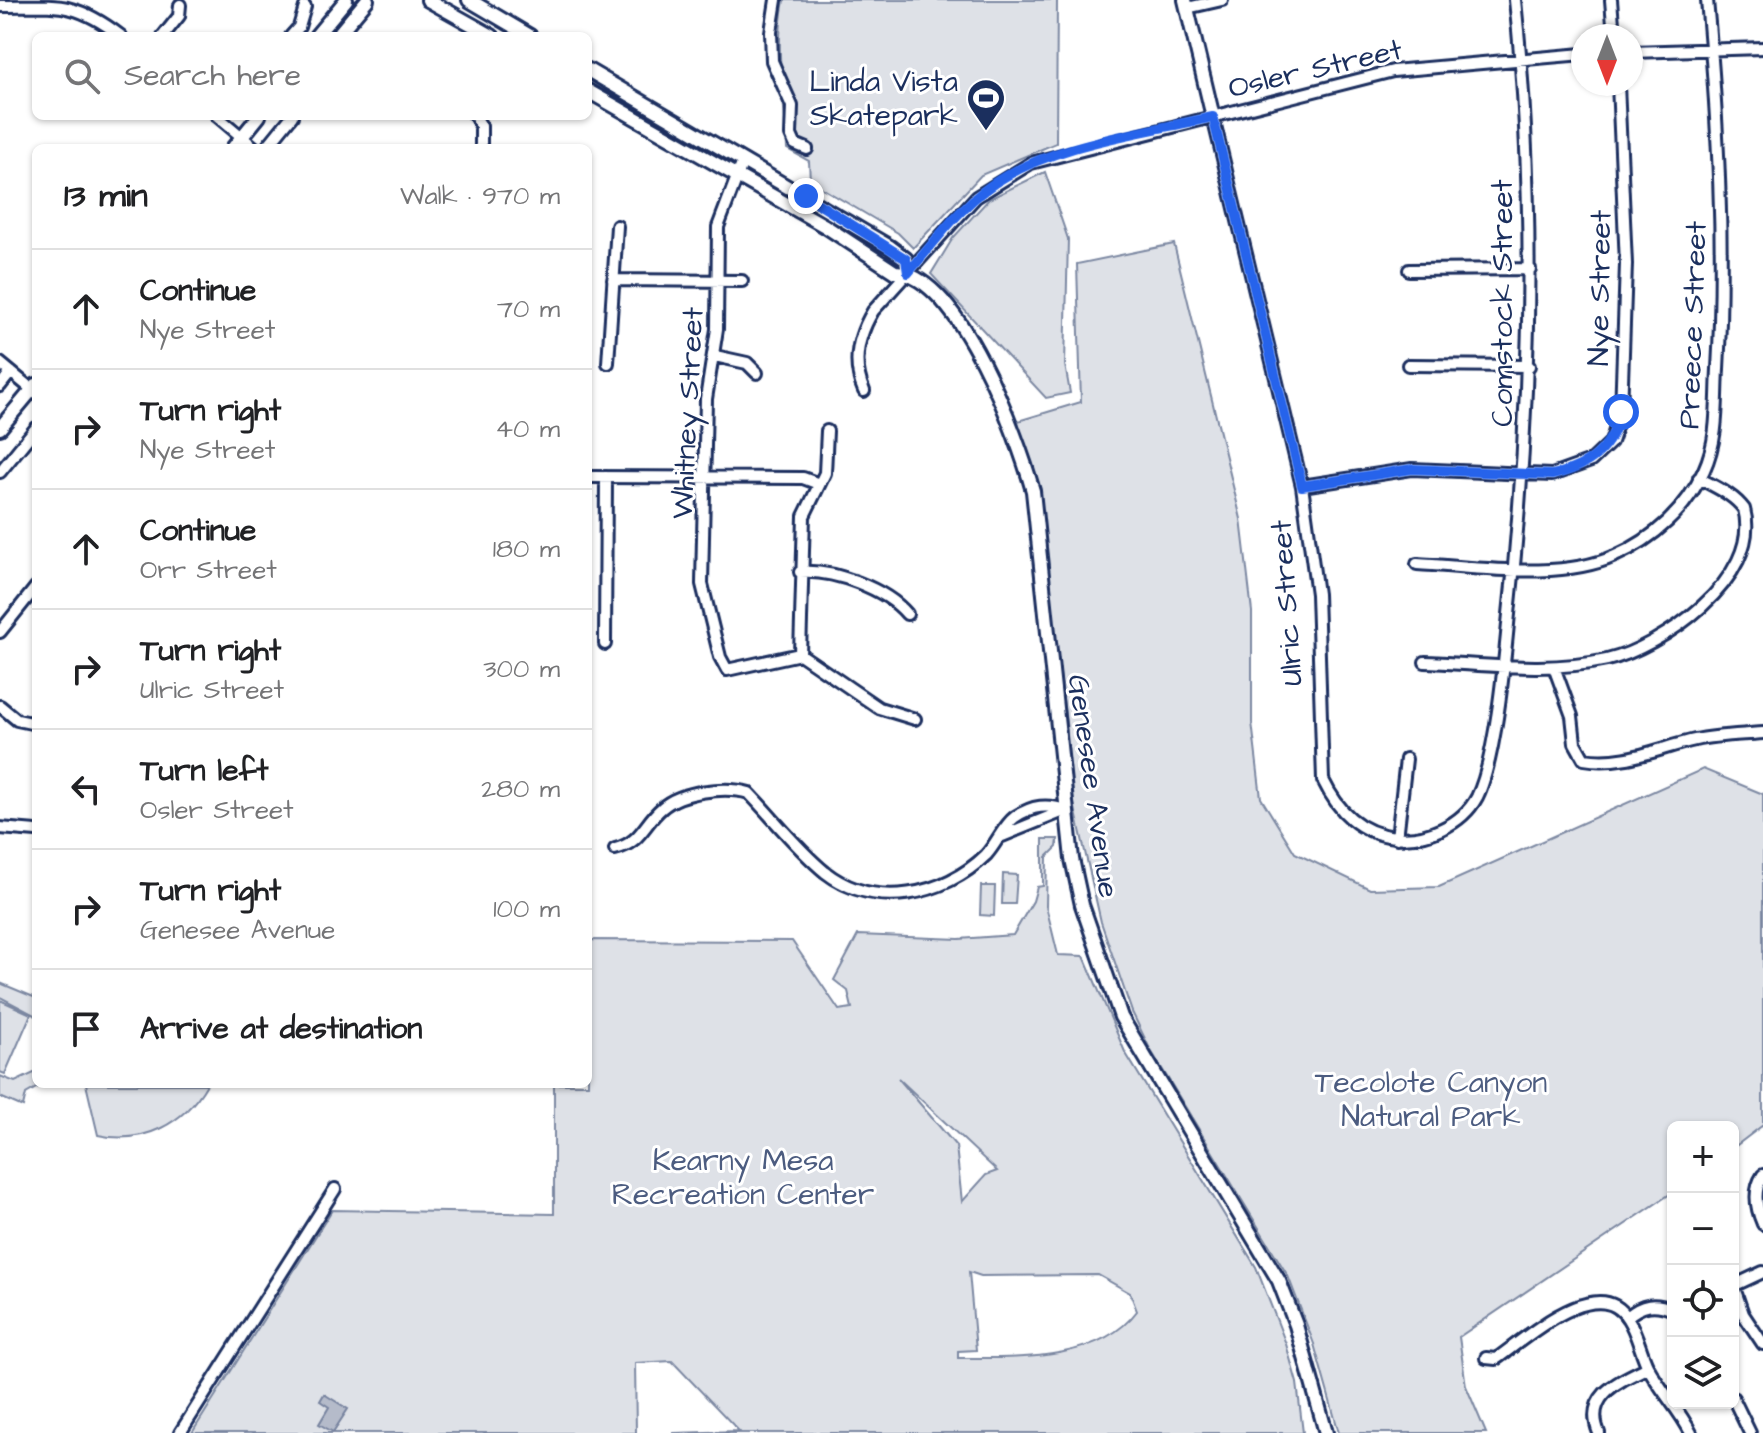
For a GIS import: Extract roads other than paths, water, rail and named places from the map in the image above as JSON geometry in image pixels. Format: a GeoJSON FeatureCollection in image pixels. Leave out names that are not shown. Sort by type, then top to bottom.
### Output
{"type":"FeatureCollection","features":[{"type":"Feature","properties":{"kind":"main road"},"geometry":{"type":"LineString","coordinates":[[319,32],[346,0]]}},
{"type":"Feature","properties":{"kind":"main road"},"geometry":{"type":"LineString","coordinates":[[340,32],[367,0]]}},
{"type":"Feature","properties":{"kind":"main road"},"geometry":{"type":"LineString","coordinates":[[428,0],[485,32]]}},
{"type":"Feature","properties":{"kind":"main road"},"geometry":{"type":"LineString","coordinates":[[469,0],[523,32]]}},
{"type":"Feature","properties":{"kind":"main road","name":"Ulric Street"},"geometry":{"type":"LineString","coordinates":[[1186,4],[1213,117]]}},
{"type":"Feature","properties":{"kind":"main road","name":"Genesee Avenue"},"geometry":{"type":"LineString","coordinates":[[592,72],[890,247],[906,259],[908,273]]}},
{"type":"Feature","properties":{"kind":"main road","name":"Genesee Avenue"},"geometry":{"type":"LineString","coordinates":[[592,93],[736,175],[895,272],[908,273],[933,292],[959,324],[995,383],[1018,436],[1033,491],[1066,810],[1082,905],[1121,1017],[1279,1281],[1296,1325],[1326,1433]]}},
{"type":"Feature","properties":{"kind":"main road"},"geometry":{"type":"LineString","coordinates":[[236,144],[256,120]]}},
{"type":"Feature","properties":{"kind":"main road"},"geometry":{"type":"LineString","coordinates":[[0,428],[32,392]]}},
{"type":"Feature","properties":{"kind":"street"},"geometry":{"type":"LineString","coordinates":[[776,0],[771,32],[772,61],[792,106],[791,135],[795,144],[807,149]]}},
{"type":"Feature","properties":{"kind":"street"},"geometry":{"type":"LineString","coordinates":[[1186,4],[1222,0]]}},
{"type":"Feature","properties":{"kind":"street","name":"Comstock Street"},"geometry":{"type":"LineString","coordinates":[[1397,838],[1420,836],[1442,829],[1461,817],[1476,799],[1484,780],[1504,664],[1524,473],[1529,366],[1530,269],[1521,59],[1515,0]]}},
{"type":"Feature","properties":{"kind":"street"},"geometry":{"type":"LineString","coordinates":[[1611,0],[1613,24]]}},
{"type":"Feature","properties":{"kind":"street","name":"Preece Street"},"geometry":{"type":"LineString","coordinates":[[1417,564],[1576,568],[1612,558],[1655,533],[1684,504],[1699,478],[1715,432],[1721,338],[1719,191],[1707,0]]}},
{"type":"Feature","properties":{"kind":"street"},"geometry":{"type":"LineString","coordinates":[[166,32],[179,16],[180,5]]}},
{"type":"Feature","properties":{"kind":"street"},"geometry":{"type":"LineString","coordinates":[[0,6],[70,6],[89,11],[116,32]]}},
{"type":"Feature","properties":{"kind":"street"},"geometry":{"type":"LineString","coordinates":[[293,32],[305,7]]}},
{"type":"Feature","properties":{"kind":"street"},"geometry":{"type":"LineString","coordinates":[[1643,52],[1763,48]]}},
{"type":"Feature","properties":{"kind":"street","name":"Osler Street"},"geometry":{"type":"LineString","coordinates":[[864,391],[858,376],[858,350],[864,326],[976,197],[1008,175],[1063,152],[1393,71],[1571,55]]}},
{"type":"Feature","properties":{"kind":"street","name":"Nye Street"},"geometry":{"type":"LineString","coordinates":[[1302,486],[1412,469],[1552,475],[1591,461],[1611,442],[1621,412],[1626,264],[1619,96]]}},
{"type":"Feature","properties":{"kind":"street","name":"Ulric Street"},"geometry":{"type":"LineString","coordinates":[[1213,117],[1302,486],[1317,594],[1323,780],[1333,801],[1349,820],[1374,833],[1397,838]]}},
{"type":"Feature","properties":{"kind":"street"},"geometry":{"type":"LineString","coordinates":[[222,120],[250,144]]}},
{"type":"Feature","properties":{"kind":"street"},"geometry":{"type":"LineString","coordinates":[[269,144],[289,120]]}},
{"type":"Feature","properties":{"kind":"street"},"geometry":{"type":"LineString","coordinates":[[477,120],[481,126],[481,144]]}},
{"type":"Feature","properties":{"kind":"street","name":"Whitney Street"},"geometry":{"type":"LineString","coordinates":[[743,161],[718,227],[715,356],[706,399],[702,584],[720,657],[727,670],[800,654]]}},
{"type":"Feature","properties":{"kind":"street"},"geometry":{"type":"LineString","coordinates":[[608,363],[617,226]]}},
{"type":"Feature","properties":{"kind":"street"},"geometry":{"type":"LineString","coordinates":[[1409,270],[1530,269]]}},
{"type":"Feature","properties":{"kind":"street"},"geometry":{"type":"LineString","coordinates":[[613,280],[742,281]]}},
{"type":"Feature","properties":{"kind":"street"},"geometry":{"type":"LineString","coordinates":[[715,356],[747,363],[757,373]]}},
{"type":"Feature","properties":{"kind":"street"},"geometry":{"type":"LineString","coordinates":[[0,363],[32,387]]}},
{"type":"Feature","properties":{"kind":"street"},"geometry":{"type":"LineString","coordinates":[[1408,365],[1529,366]]}},
{"type":"Feature","properties":{"kind":"street"},"geometry":{"type":"LineString","coordinates":[[0,386],[11,372]]}},
{"type":"Feature","properties":{"kind":"street"},"geometry":{"type":"LineString","coordinates":[[827,431],[825,473],[804,516],[800,654],[879,708],[915,719]]}},
{"type":"Feature","properties":{"kind":"street"},"geometry":{"type":"LineString","coordinates":[[0,472],[32,433]]}},
{"type":"Feature","properties":{"kind":"street"},"geometry":{"type":"LineString","coordinates":[[592,477],[803,478],[819,484]]}},
{"type":"Feature","properties":{"kind":"street"},"geometry":{"type":"LineString","coordinates":[[605,644],[606,477]]}},
{"type":"Feature","properties":{"kind":"street"},"geometry":{"type":"LineString","coordinates":[[1699,478],[1728,494],[1745,510],[1756,540]]}},
{"type":"Feature","properties":{"kind":"street"},"geometry":{"type":"LineString","coordinates":[[800,572],[833,576],[895,600],[907,614]]}},
{"type":"Feature","properties":{"kind":"street"},"geometry":{"type":"LineString","coordinates":[[1425,662],[1554,667],[1605,660],[1675,634],[1737,589]]}},
{"type":"Feature","properties":{"kind":"street"},"geometry":{"type":"LineString","coordinates":[[0,632],[32,592]]}},
{"type":"Feature","properties":{"kind":"street"},"geometry":{"type":"LineString","coordinates":[[1554,667],[1572,716],[1575,743],[1584,759],[1597,761],[1638,756],[1694,740],[1763,733]]}},
{"type":"Feature","properties":{"kind":"street"},"geometry":{"type":"LineString","coordinates":[[0,706],[17,720],[32,723]]}},
{"type":"Feature","properties":{"kind":"street"},"geometry":{"type":"LineString","coordinates":[[1397,838],[1406,759]]}},
{"type":"Feature","properties":{"kind":"street"},"geometry":{"type":"LineString","coordinates":[[615,849],[633,843],[659,810],[674,800],[735,789],[749,793],[827,873],[848,885],[880,893],[913,894],[946,884],[976,864],[1002,836],[1007,823],[1026,811],[1047,804],[1066,810]]}},
{"type":"Feature","properties":{"kind":"street"},"geometry":{"type":"LineString","coordinates":[[0,828],[32,831]]}},
{"type":"Feature","properties":{"kind":"street"},"geometry":{"type":"LineString","coordinates":[[1763,1175],[1756,1191],[1763,1224]]}},
{"type":"Feature","properties":{"kind":"street"},"geometry":{"type":"LineString","coordinates":[[180,1433],[335,1189]]}},
{"type":"Feature","properties":{"kind":"street"},"geometry":{"type":"LineString","coordinates":[[1739,1282],[1763,1272]]}},
{"type":"Feature","properties":{"kind":"street"},"geometry":{"type":"LineString","coordinates":[[1486,1358],[1496,1359],[1584,1302],[1612,1304],[1627,1317],[1648,1367],[1691,1433]]}},
{"type":"Feature","properties":{"kind":"street"},"geometry":{"type":"LineString","coordinates":[[1739,1302],[1763,1344]]}},
{"type":"Feature","properties":{"kind":"street"},"geometry":{"type":"LineString","coordinates":[[1627,1317],[1639,1307],[1655,1304],[1667,1308]]}},
{"type":"Feature","properties":{"kind":"street"},"geometry":{"type":"LineString","coordinates":[[1599,1433],[1594,1422],[1598,1401],[1606,1390],[1648,1367]]}},
{"type":"Feature","properties":{"kind":"street"},"geometry":{"type":"LineString","coordinates":[[1738,1409],[1750,1433]]}},
{"type":"Feature","properties":{"kind":"water"},"geometry":{"type":"Polygon","coordinates":[[[324,1394],[348,1409],[333,1432],[319,1424],[329,1407],[320,1401],[324,1394]]]}},
{"type":"Feature","properties":{"kind":"place","name":"Linda Vista Skatepark"},"geometry":{"type":"Point","coordinates":[986,132]}},
{"type":"Feature","properties":{"kind":"park label","name":"Tecolote Canyon Natural Park"},"geometry":{"type":"Point","coordinates":[1431,1099]}},
{"type":"Feature","properties":{"kind":"park label","name":"Kearny Mesa Recreation Center"},"geometry":{"type":"Point","coordinates":[743,1177]}}]}
